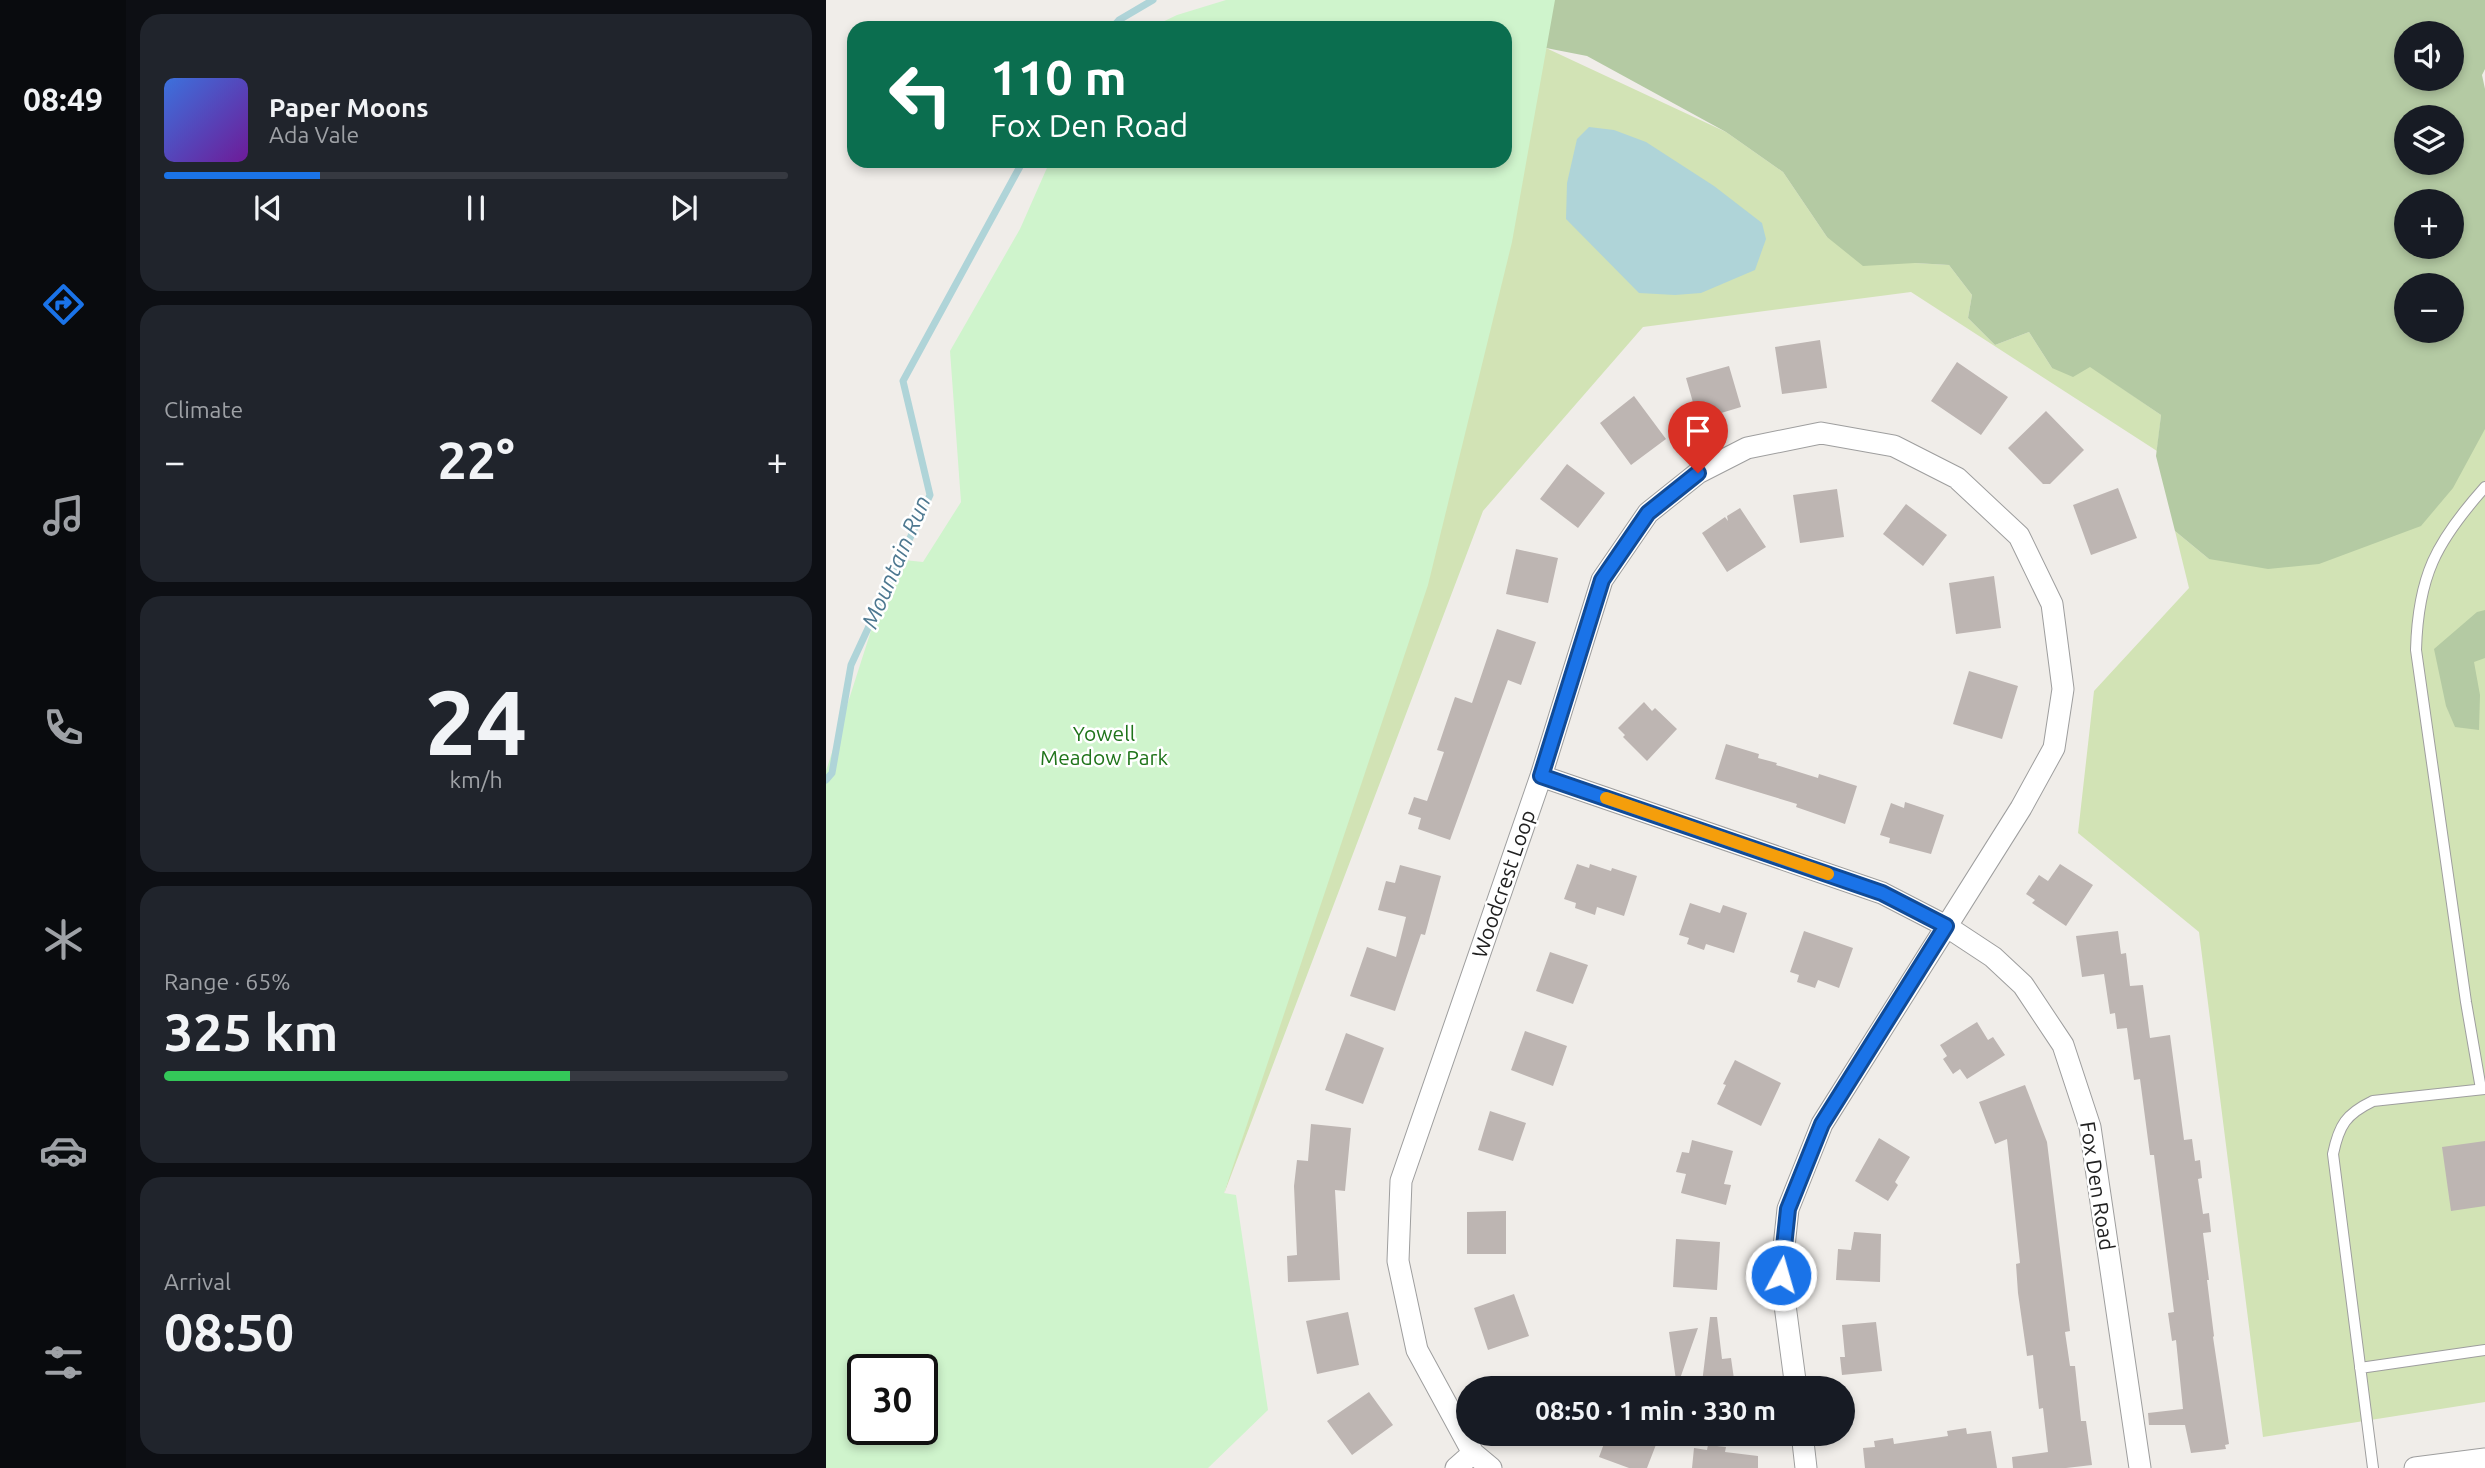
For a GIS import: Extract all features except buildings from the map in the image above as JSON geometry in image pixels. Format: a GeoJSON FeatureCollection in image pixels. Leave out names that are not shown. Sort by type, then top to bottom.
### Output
{"type":"FeatureCollection","features":[{"type":"Feature","properties":{"kind":"street","name":"Woodcrest Loop"},"geometry":{"type":"LineString","coordinates":[[1492,1468],[1473,1453],[1418,1350],[1398,1261],[1401,1181],[1541,776],[1602,580],[1648,513],[1698,473],[1747,448],[1821,432],[1894,446],[1957,478],[2019,536],[2052,604],[2063,689],[2054,748],[2021,808],[1822,1124],[1788,1209],[1781,1275],[1794,1376]]}},
{"type":"Feature","properties":{"kind":"street","name":"Fox Den Road"},"geometry":{"type":"LineString","coordinates":[[1541,776],[1882,893],[1946,926],[1993,957],[2023,985],[2063,1045],[2090,1128],[2140,1468]]}},
{"type":"Feature","properties":{"kind":"street"},"geometry":{"type":"LineString","coordinates":[[1804,1446],[1807,1468]]}},
{"type":"Feature","properties":{"kind":"street"},"geometry":{"type":"LineString","coordinates":[[1455,1468],[1473,1453]]}},
{"type":"Feature","properties":{"kind":"street"},"geometry":{"type":"LineString","coordinates":[[2415,1468],[2485,1459]]}},
{"type":"Feature","properties":{"kind":"lane"},"geometry":{"type":"LineString","coordinates":[[2373,1468],[2333,1154],[2337,1133],[2344,1121],[2357,1109],[2373,1101],[2483,1089],[2466,1002],[2416,650],[2417,617],[2429,566],[2451,529],[2485,487]]}},
{"type":"Feature","properties":{"kind":"lane"},"geometry":{"type":"LineString","coordinates":[[2360,1368],[2485,1350]]}},
{"type":"Feature","properties":{"kind":"green space","name":"Yowell Meadow Park"},"geometry":{"type":"Polygon","coordinates":[[[1226,0],[1555,0],[1512,242],[1428,585],[1224,1193],[1236,1195],[1268,1410],[1208,1468],[826,1468],[826,771],[894,559],[923,562],[961,502],[950,351],[1020,229],[1047,168],[1512,168],[1512,21],[1165,21],[1226,0]]]}},
{"type":"Feature","properties":{"kind":"green space"},"geometry":{"type":"Polygon","coordinates":[[[1545,0],[2485,0],[2485,69],[2482,75],[2485,89],[2485,429],[2453,488],[2421,526],[2319,564],[2268,569],[2209,559],[2175,531],[2156,456],[2161,415],[2090,367],[2073,377],[2052,368],[2029,332],[1995,345],[1968,318],[1972,295],[1949,265],[1915,263],[1863,266],[1827,237],[1783,172],[1726,132],[1587,56],[1546,48],[1545,0]]]}},
{"type":"Feature","properties":{"kind":"green space"},"geometry":{"type":"Polygon","coordinates":[[[1546,48],[1726,132],[1783,172],[1827,237],[1915,263],[1949,265],[1972,295],[1968,318],[1995,345],[2029,332],[2052,368],[2090,366],[2161,415],[2157,451],[1911,292],[1643,327],[1483,511],[1224,1194],[1546,48]]]}},
{"type":"Feature","properties":{"kind":"green space"},"geometry":{"type":"Polygon","coordinates":[[[2485,426],[2485,1402],[2263,1437],[2199,932],[2078,833],[2094,691],[2189,588],[2175,531],[2209,559],[2485,426]]]}},
{"type":"Feature","properties":{"kind":"green space"},"geometry":{"type":"Polygon","coordinates":[[[2485,610],[2485,658],[2474,662],[2480,695],[2479,730],[2455,727],[2446,706],[2434,649],[2477,612],[2485,610]]]}},
{"type":"Feature","properties":{"kind":"water"},"geometry":{"type":"Polygon","coordinates":[[[1589,127],[1614,130],[1646,142],[1714,186],[1762,223],[1766,239],[1755,270],[1701,293],[1639,293],[1566,219],[1567,183],[1577,139],[1589,127]]]}},
{"type":"Feature","properties":{"kind":"waterway","name":"Mountain Run"},"geometry":{"type":"LineString","coordinates":[[1118,21],[1153,0]]}},
{"type":"Feature","properties":{"kind":"waterway","name":"Mountain Run"},"geometry":{"type":"LineString","coordinates":[[826,780],[832,773],[851,665],[930,495],[903,381],[1019,168]]}},
{"type":"Feature","properties":{"kind":"slow traffic"},"geometry":{"type":"LineString","coordinates":[[1606,798],[1828,874]]}},
{"type":"Feature","properties":{"kind":"route"},"geometry":{"type":"LineString","coordinates":[[1698,473],[1648,513],[1602,580],[1541,776],[1882,893],[1946,926],[1822,1124],[1788,1209],[1781,1275]]}}]}
